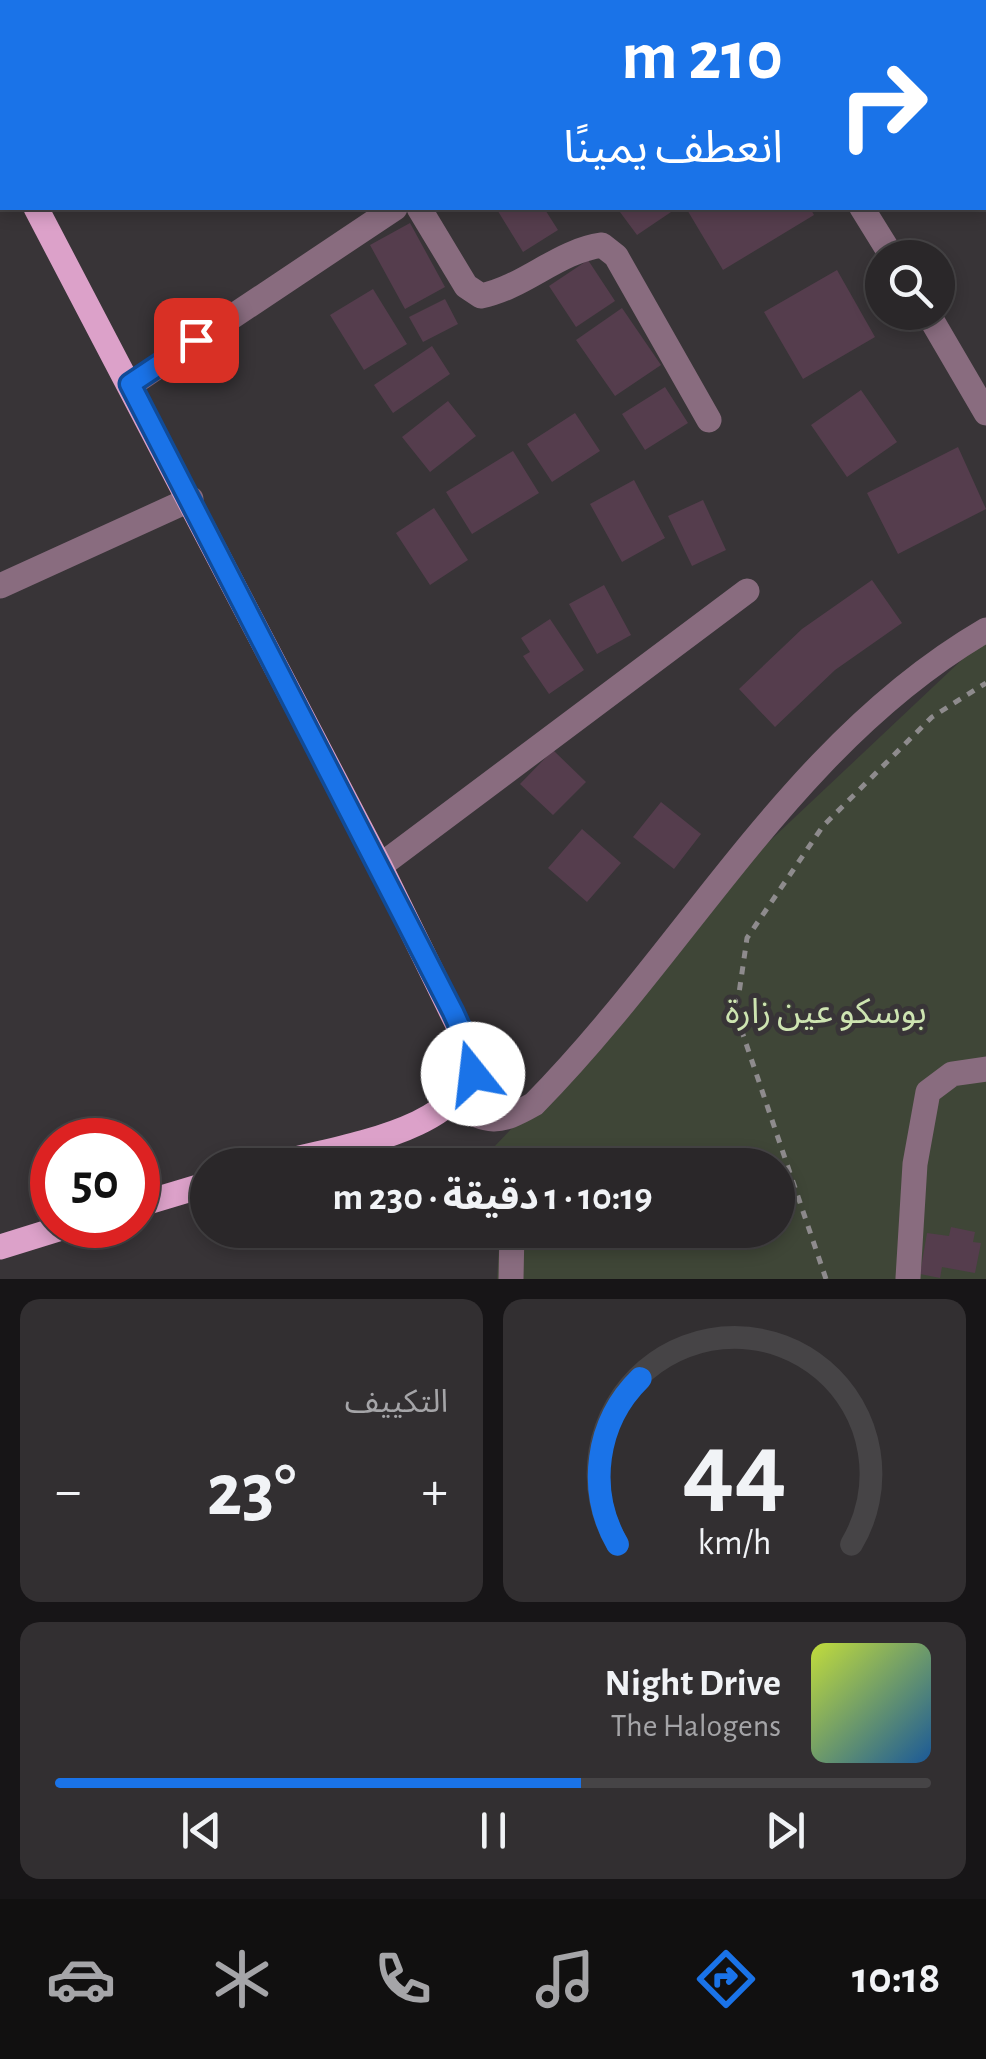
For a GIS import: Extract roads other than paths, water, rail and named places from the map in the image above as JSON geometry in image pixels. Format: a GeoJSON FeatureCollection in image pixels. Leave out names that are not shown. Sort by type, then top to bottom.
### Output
{"type":"FeatureCollection","features":[{"type":"Feature","properties":{"kind":"main road"},"geometry":{"type":"LineString","coordinates":[[37,210],[191,499],[472,1054],[473,1074],[453,1104],[433,1118],[334,1148]]}},
{"type":"Feature","properties":{"kind":"main road"},"geometry":{"type":"LineString","coordinates":[[160,1198],[190,1189]]}},
{"type":"Feature","properties":{"kind":"main road"},"geometry":{"type":"LineString","coordinates":[[0,1247],[30,1238]]}},
{"type":"Feature","properties":{"kind":"street"},"geometry":{"type":"LineString","coordinates":[[130,384],[392,210]]}},
{"type":"Feature","properties":{"kind":"street"},"geometry":{"type":"LineString","coordinates":[[420,210],[466,286],[481,296],[505,291],[583,248],[602,246],[616,256],[709,420]]}},
{"type":"Feature","properties":{"kind":"street"},"geometry":{"type":"LineString","coordinates":[[863,210],[882,240]]}},
{"type":"Feature","properties":{"kind":"street"},"geometry":{"type":"LineString","coordinates":[[938,330],[986,413]]}},
{"type":"Feature","properties":{"kind":"street"},"geometry":{"type":"LineString","coordinates":[[0,586],[191,499]]}},
{"type":"Feature","properties":{"kind":"street"},"geometry":{"type":"LineString","coordinates":[[380,866],[747,590]]}},
{"type":"Feature","properties":{"kind":"street"},"geometry":{"type":"LineString","coordinates":[[453,1104],[484,1120],[507,1119],[534,1104],[827,755],[919,672],[986,630]]}},
{"type":"Feature","properties":{"kind":"street"},"geometry":{"type":"LineString","coordinates":[[908,1278],[916,1164],[928,1092],[952,1074],[986,1069]]}},
{"type":"Feature","properties":{"kind":"street"},"geometry":{"type":"LineString","coordinates":[[510,1279],[511,1248]]}},
{"type":"Feature","properties":{"kind":"park label","name":"بوسكو عين زارة"},"geometry":{"type":"Point","coordinates":[826,1012]}}]}
